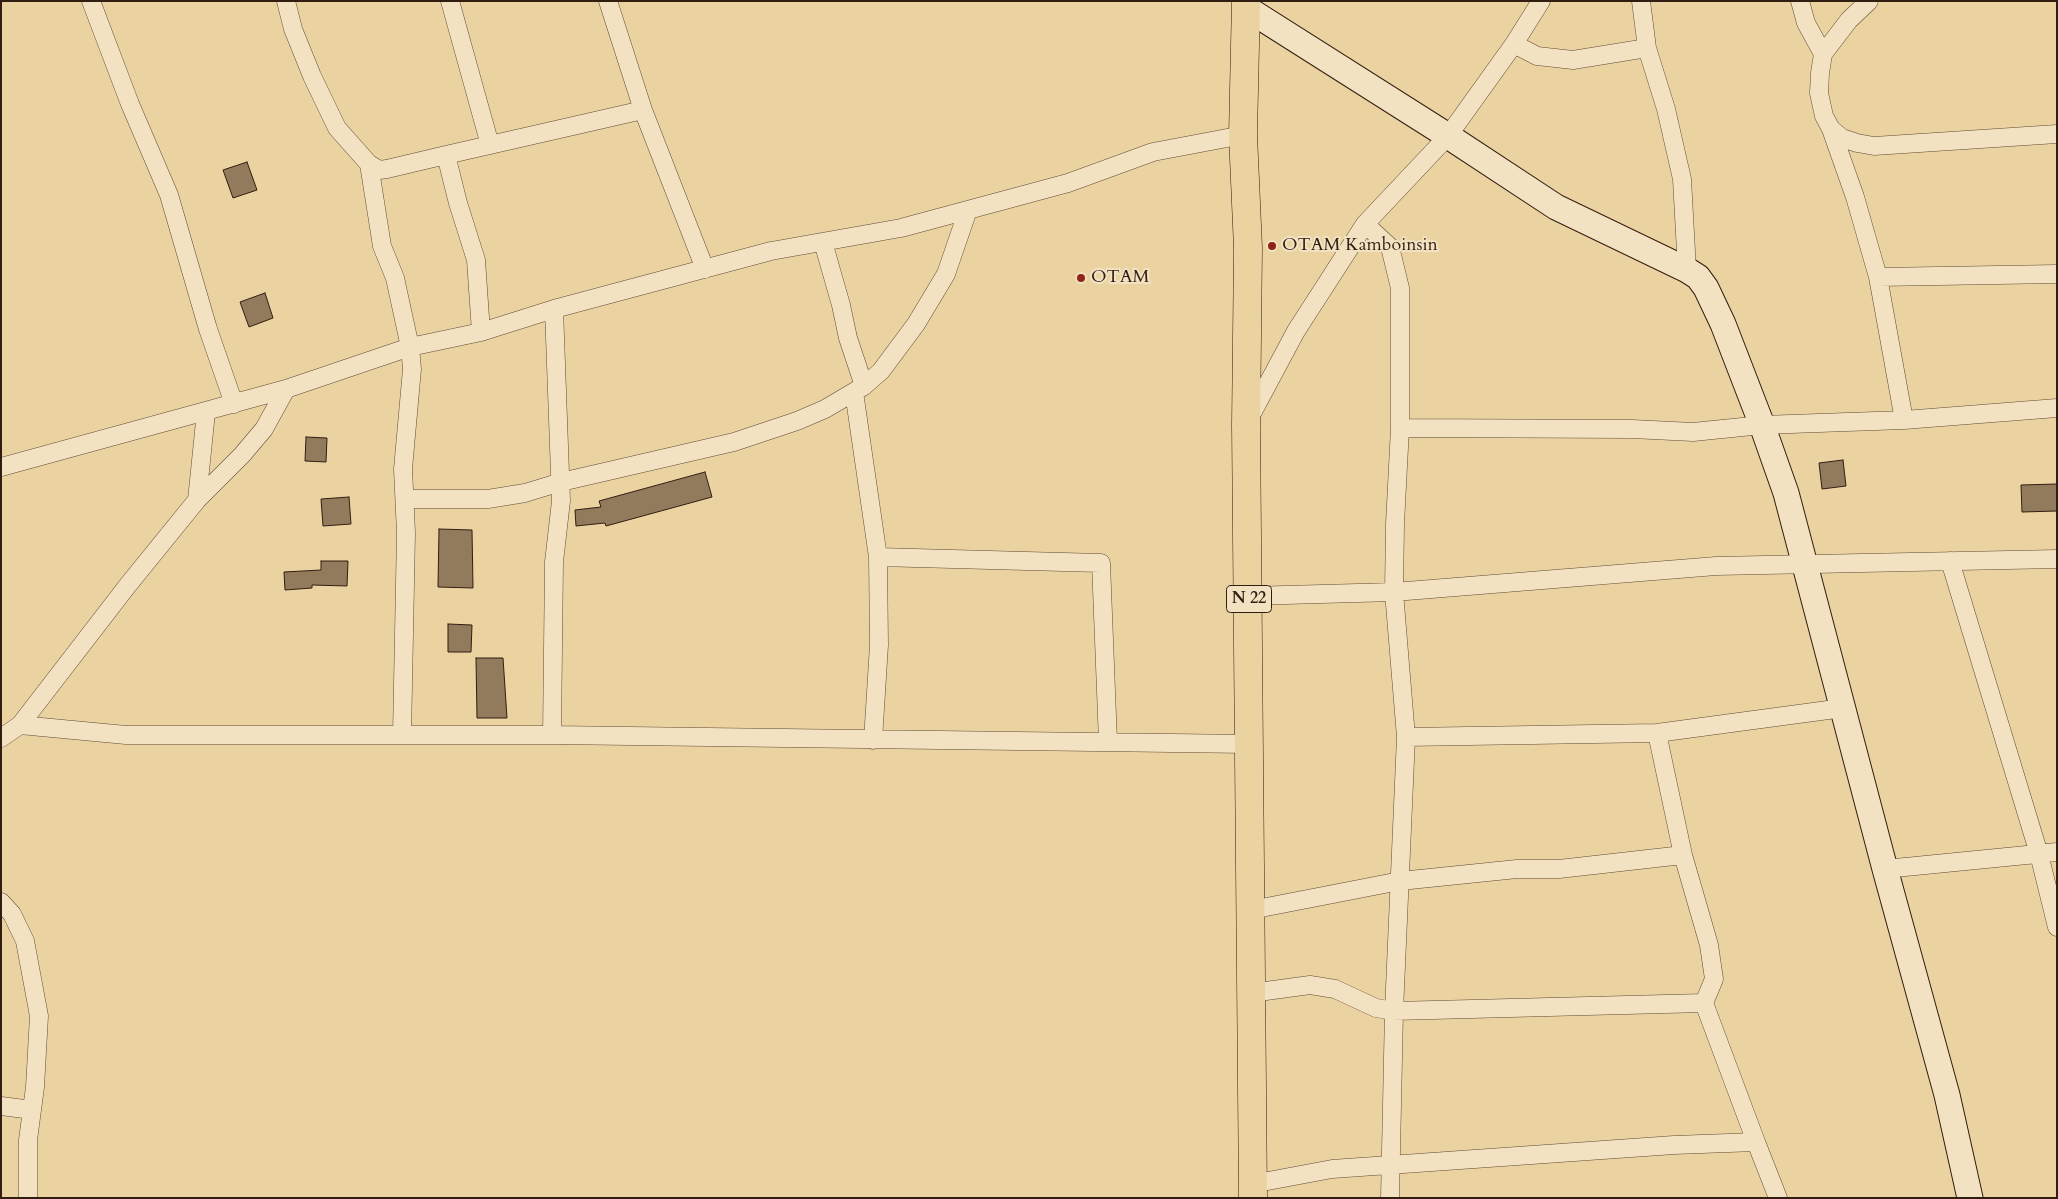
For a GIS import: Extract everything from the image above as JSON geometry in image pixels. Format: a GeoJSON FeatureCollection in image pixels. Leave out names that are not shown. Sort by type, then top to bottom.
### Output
{"type":"FeatureCollection","features":[{"type":"Feature","properties":{"kind":"main road","name":"N 22"},"geometry":{"type":"LineString","coordinates":[[1246,5],[1242,135],[1248,248],[1246,425],[1253,1191]]}},
{"type":"Feature","properties":{"kind":"street"},"geometry":{"type":"LineString","coordinates":[[91,1],[130,104],[169,196],[208,329],[234,404]]}},
{"type":"Feature","properties":{"kind":"street"},"geometry":{"type":"LineString","coordinates":[[286,1],[296,37],[337,128],[369,164],[379,170],[643,110]]}},
{"type":"Feature","properties":{"kind":"street"},"geometry":{"type":"LineString","coordinates":[[450,1],[490,146]]}},
{"type":"Feature","properties":{"kind":"street"},"geometry":{"type":"LineString","coordinates":[[608,1],[643,110],[705,269]]}},
{"type":"Feature","properties":{"kind":"street"},"geometry":{"type":"LineString","coordinates":[[1246,425],[1296,331],[1365,224],[1448,136],[1514,44],[1541,1]]}},
{"type":"Feature","properties":{"kind":"street"},"geometry":{"type":"LineString","coordinates":[[1641,1],[1647,48],[1666,109],[1682,179],[1687,270]]}},
{"type":"Feature","properties":{"kind":"street"},"geometry":{"type":"LineString","coordinates":[[1800,1],[1806,22],[1823,54]]}},
{"type":"Feature","properties":{"kind":"street"},"geometry":{"type":"LineString","coordinates":[[1869,1],[1848,20],[1823,54],[1819,93],[1824,116],[1831,129],[1854,197],[1878,277],[1904,420]]}},
{"type":"Feature","properties":{"kind":"street"},"geometry":{"type":"LineString","coordinates":[[1246,5],[1556,207],[1687,270],[1698,278],[1706,288],[1723,324],[1786,493],[1885,869],[1947,1095],[1970,1198]]}},
{"type":"Feature","properties":{"kind":"street"},"geometry":{"type":"LineString","coordinates":[[1514,44],[1537,56],[1573,60],[1647,48]]}},
{"type":"Feature","properties":{"kind":"street"},"geometry":{"type":"LineString","coordinates":[[1831,129],[1842,138],[1874,146],[2057,134]]}},
{"type":"Feature","properties":{"kind":"street"},"geometry":{"type":"LineString","coordinates":[[1,467],[286,389],[410,347],[482,332],[554,309],[771,251],[902,228],[1068,184],[1152,152],[1242,135]]}},
{"type":"Feature","properties":{"kind":"street"},"geometry":{"type":"LineString","coordinates":[[446,155],[458,203],[476,260],[482,332]]}},
{"type":"Feature","properties":{"kind":"street"},"geometry":{"type":"LineString","coordinates":[[369,164],[382,246],[395,278],[410,347],[412,384],[403,469],[405,499],[402,735]]}},
{"type":"Feature","properties":{"kind":"street"},"geometry":{"type":"LineString","coordinates":[[405,499],[488,498],[525,493],[561,482],[734,442],[818,412],[859,389],[881,371],[916,324],[946,274],[968,210]]}},
{"type":"Feature","properties":{"kind":"street"},"geometry":{"type":"LineString","coordinates":[[1365,224],[1390,247],[1400,288],[1400,428],[1394,592],[1406,737],[1394,1011],[1390,1198]]}},
{"type":"Feature","properties":{"kind":"street"},"geometry":{"type":"LineString","coordinates":[[824,242],[841,305],[859,389],[878,557],[879,645],[873,740]]}},
{"type":"Feature","properties":{"kind":"street"},"geometry":{"type":"LineString","coordinates":[[1878,277],[2057,274]]}},
{"type":"Feature","properties":{"kind":"street"},"geometry":{"type":"LineString","coordinates":[[552,735],[554,562],[561,501],[554,309]]}},
{"type":"Feature","properties":{"kind":"street"},"geometry":{"type":"LineString","coordinates":[[1,738],[20,725],[128,585],[197,500],[242,455],[264,429],[286,389]]}},
{"type":"Feature","properties":{"kind":"street"},"geometry":{"type":"LineString","coordinates":[[1400,428],[1632,429],[1693,432],[1762,425],[1904,420],[2057,408]]}},
{"type":"Feature","properties":{"kind":"street"},"geometry":{"type":"LineString","coordinates":[[197,500],[206,412]]}},
{"type":"Feature","properties":{"kind":"street"},"geometry":{"type":"LineString","coordinates":[[878,557],[1101,563],[1108,742]]}},
{"type":"Feature","properties":{"kind":"street"},"geometry":{"type":"LineString","coordinates":[[1249,596],[1394,592],[1663,569],[1950,560],[2057,559]]}},
{"type":"Feature","properties":{"kind":"street"},"geometry":{"type":"LineString","coordinates":[[1950,560],[2039,854],[2057,927]]}},
{"type":"Feature","properties":{"kind":"street"},"geometry":{"type":"LineString","coordinates":[[1406,737],[1657,733],[1843,708]]}},
{"type":"Feature","properties":{"kind":"street"},"geometry":{"type":"LineString","coordinates":[[20,725],[126,734],[552,735],[1249,744]]}},
{"type":"Feature","properties":{"kind":"street"},"geometry":{"type":"LineString","coordinates":[[1657,733],[1683,855],[1710,945],[1714,979],[1704,1003],[1778,1198]]}},
{"type":"Feature","properties":{"kind":"street"},"geometry":{"type":"LineString","coordinates":[[1885,869],[2057,852]]}},
{"type":"Feature","properties":{"kind":"street"},"geometry":{"type":"LineString","coordinates":[[1250,910],[1400,881],[1517,869],[1559,869],[1683,855]]}},
{"type":"Feature","properties":{"kind":"street"},"geometry":{"type":"LineString","coordinates":[[1,902],[12,914],[26,941],[39,1016],[28,1140],[28,1198]]}},
{"type":"Feature","properties":{"kind":"street"},"geometry":{"type":"LineString","coordinates":[[1251,993],[1310,985],[1335,989],[1376,1008],[1394,1011],[1704,1003]]}},
{"type":"Feature","properties":{"kind":"street"},"geometry":{"type":"LineString","coordinates":[[1,1106],[32,1110]]}},
{"type":"Feature","properties":{"kind":"street"},"geometry":{"type":"LineString","coordinates":[[1253,1191],[1332,1169],[1674,1145],[1756,1142]]}},
{"type":"Feature","properties":{"kind":"building"},"geometry":{"type":"Polygon","coordinates":[[[247,162],[257,190],[233,198],[223,170],[247,162]]]}},
{"type":"Feature","properties":{"kind":"building"},"geometry":{"type":"Polygon","coordinates":[[[265,293],[273,318],[249,327],[240,302],[265,293]]]}},
{"type":"Feature","properties":{"kind":"building"},"geometry":{"type":"Polygon","coordinates":[[[306,437],[327,438],[326,462],[305,461],[306,437]]]}},
{"type":"Feature","properties":{"kind":"building"},"geometry":{"type":"Polygon","coordinates":[[[1843,460],[1846,486],[1822,489],[1819,463],[1843,460]]]}},
{"type":"Feature","properties":{"kind":"building"},"geometry":{"type":"Polygon","coordinates":[[[705,472],[712,497],[606,526],[605,523],[576,526],[575,510],[601,507],[599,501],[705,472]]]}},
{"type":"Feature","properties":{"kind":"building"},"geometry":{"type":"Polygon","coordinates":[[[2057,484],[2057,511],[2022,512],[2021,485],[2057,484]]]}},
{"type":"Feature","properties":{"kind":"building"},"geometry":{"type":"Polygon","coordinates":[[[349,497],[351,524],[323,526],[321,499],[349,497]]]}},
{"type":"Feature","properties":{"kind":"building"},"geometry":{"type":"Polygon","coordinates":[[[439,529],[472,530],[473,588],[438,587],[439,529]]]}},
{"type":"Feature","properties":{"kind":"building"},"geometry":{"type":"Polygon","coordinates":[[[321,561],[348,561],[347,586],[312,585],[312,588],[285,590],[284,572],[321,570],[321,561]]]}},
{"type":"Feature","properties":{"kind":"building"},"geometry":{"type":"Polygon","coordinates":[[[448,624],[472,625],[471,652],[448,652],[448,624]]]}},
{"type":"Feature","properties":{"kind":"building"},"geometry":{"type":"Polygon","coordinates":[[[476,658],[503,658],[507,718],[477,718],[476,658]]]}},
{"type":"Feature","properties":{"kind":"place","name":"OTAM Kamboinsin"},"geometry":{"type":"Point","coordinates":[1272,246]}},
{"type":"Feature","properties":{"kind":"place","name":"OTAM"},"geometry":{"type":"Point","coordinates":[1081,278]}}]}
